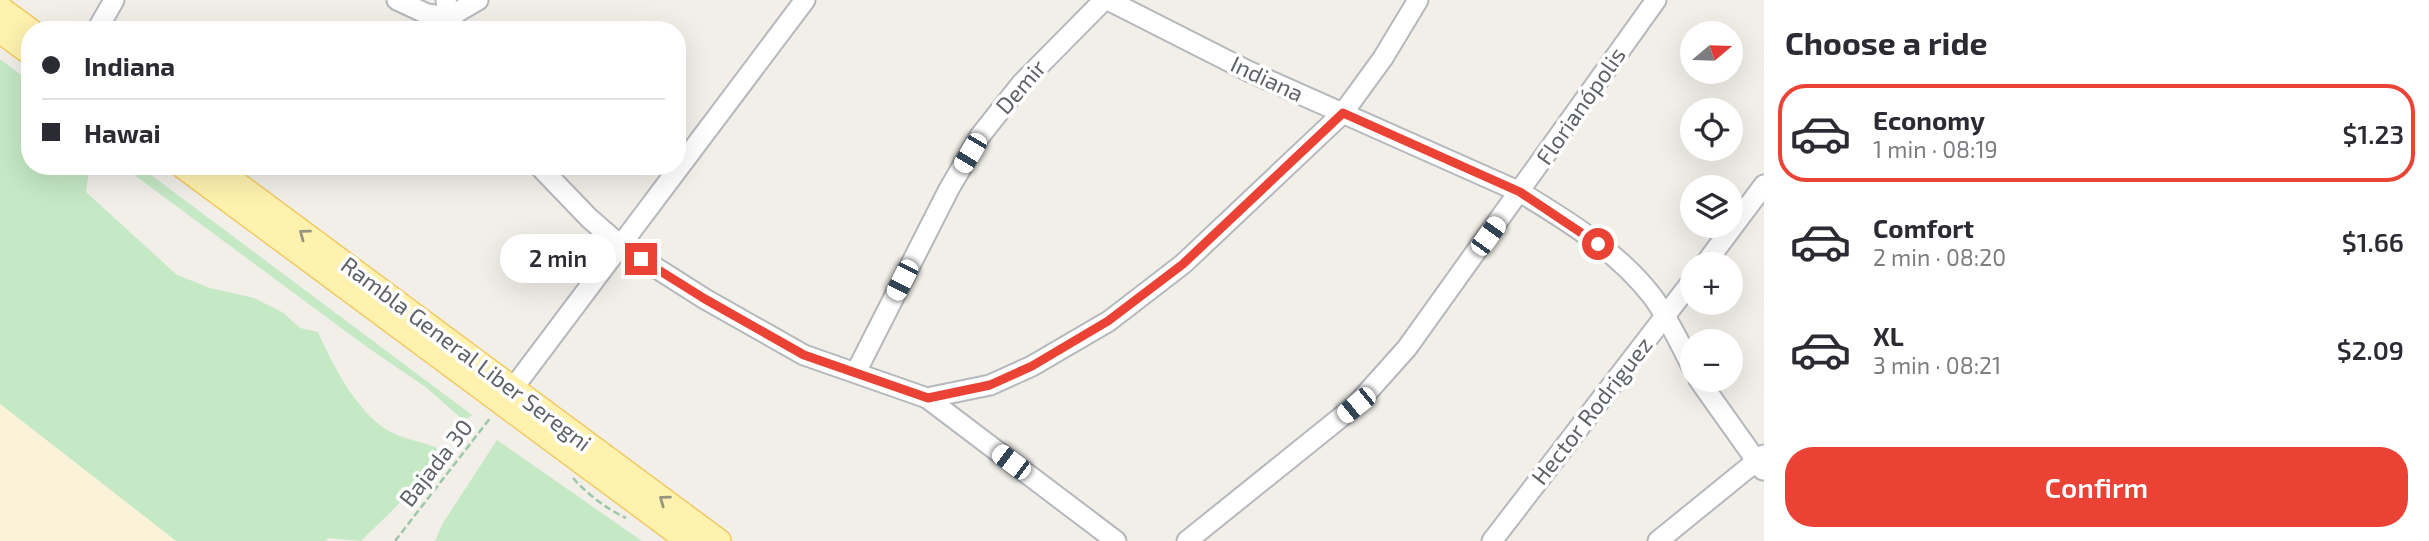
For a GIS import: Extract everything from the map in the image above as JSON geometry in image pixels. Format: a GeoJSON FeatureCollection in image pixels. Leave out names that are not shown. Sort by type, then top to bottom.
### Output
{"type":"FeatureCollection","features":[{"type":"Feature","properties":{"kind":"main road"},"geometry":{"type":"LineString","coordinates":[[0,8],[21,23]]}},
{"type":"Feature","properties":{"kind":"main road"},"geometry":{"type":"LineString","coordinates":[[0,31],[21,46]]}},
{"type":"Feature","properties":{"kind":"main road","name":"Rambla General Liber Seregni"},"geometry":{"type":"LineString","coordinates":[[195,175],[507,396],[719,541]]}},
{"type":"Feature","properties":{"kind":"main road","name":"Rambla General Liber Seregni"},"geometry":{"type":"LineString","coordinates":[[225,175],[688,541]]}},
{"type":"Feature","properties":{"kind":"street"},"geometry":{"type":"LineString","coordinates":[[102,21],[114,0]]}},
{"type":"Feature","properties":{"kind":"street"},"geometry":{"type":"LineString","coordinates":[[397,0],[427,14],[450,16],[478,0]]}},
{"type":"Feature","properties":{"kind":"street"},"geometry":{"type":"LineString","coordinates":[[686,158],[805,0]]}},
{"type":"Feature","properties":{"kind":"street","name":"Indiana"},"geometry":{"type":"LineString","coordinates":[[1106,0],[1248,71],[1520,192],[1559,216],[1618,260],[1654,298],[1680,345]]}},
{"type":"Feature","properties":{"kind":"street","name":"Demir"},"geometry":{"type":"LineString","coordinates":[[856,372],[949,188],[980,136],[1022,83],[1106,0]]}},
{"type":"Feature","properties":{"kind":"street"},"geometry":{"type":"LineString","coordinates":[[928,398],[990,385],[1032,366],[1108,321],[1183,264],[1343,113],[1383,58],[1418,0]]}},
{"type":"Feature","properties":{"kind":"street","name":"Florianópolis"},"geometry":{"type":"LineString","coordinates":[[1187,541],[1356,405],[1407,348],[1656,0]]}},
{"type":"Feature","properties":{"kind":"street"},"geometry":{"type":"LineString","coordinates":[[548,175],[589,218],[620,245],[705,299],[804,355],[928,398],[1116,541]]}},
{"type":"Feature","properties":{"kind":"street"},"geometry":{"type":"LineString","coordinates":[[507,396],[673,175]]}},
{"type":"Feature","properties":{"kind":"street"},"geometry":{"type":"LineString","coordinates":[[1714,252],[1764,185]]}},
{"type":"Feature","properties":{"kind":"street","name":"Hector Rodriguez"},"geometry":{"type":"LineString","coordinates":[[1492,541],[1680,297]]}},
{"type":"Feature","properties":{"kind":"street"},"geometry":{"type":"LineString","coordinates":[[1657,541],[1761,462],[1708,392]]}},
{"type":"Feature","properties":{"kind":"path","name":"Bajada 30"},"geometry":{"type":"LineString","coordinates":[[395,541],[507,396]]}},
{"type":"Feature","properties":{"kind":"green space"},"geometry":{"type":"Polygon","coordinates":[[[0,59],[21,75],[21,175],[88,175],[86,192],[177,275],[210,288],[254,298],[282,312],[300,328],[318,332],[349,390],[370,417],[395,434],[437,448],[414,486],[361,541],[328,538],[326,541],[176,541],[0,404],[0,59]]]}},
{"type":"Feature","properties":{"kind":"green space"},"geometry":{"type":"Polygon","coordinates":[[[134,175],[151,175],[472,415],[464,421],[427,388],[367,347],[134,175]]]}},
{"type":"Feature","properties":{"kind":"green space"},"geometry":{"type":"Polygon","coordinates":[[[497,440],[642,541],[435,541],[443,523],[497,440]]]}},
{"type":"Feature","properties":{"kind":"sand"},"geometry":{"type":"Polygon","coordinates":[[[0,404],[176,541],[0,541],[0,404]]]}},
{"type":"Feature","properties":{"kind":"route"},"geometry":{"type":"LineString","coordinates":[[641,259],[804,355],[928,398],[990,385],[1032,366],[1108,321],[1183,264],[1343,113],[1520,192],[1598,244]]}}]}
